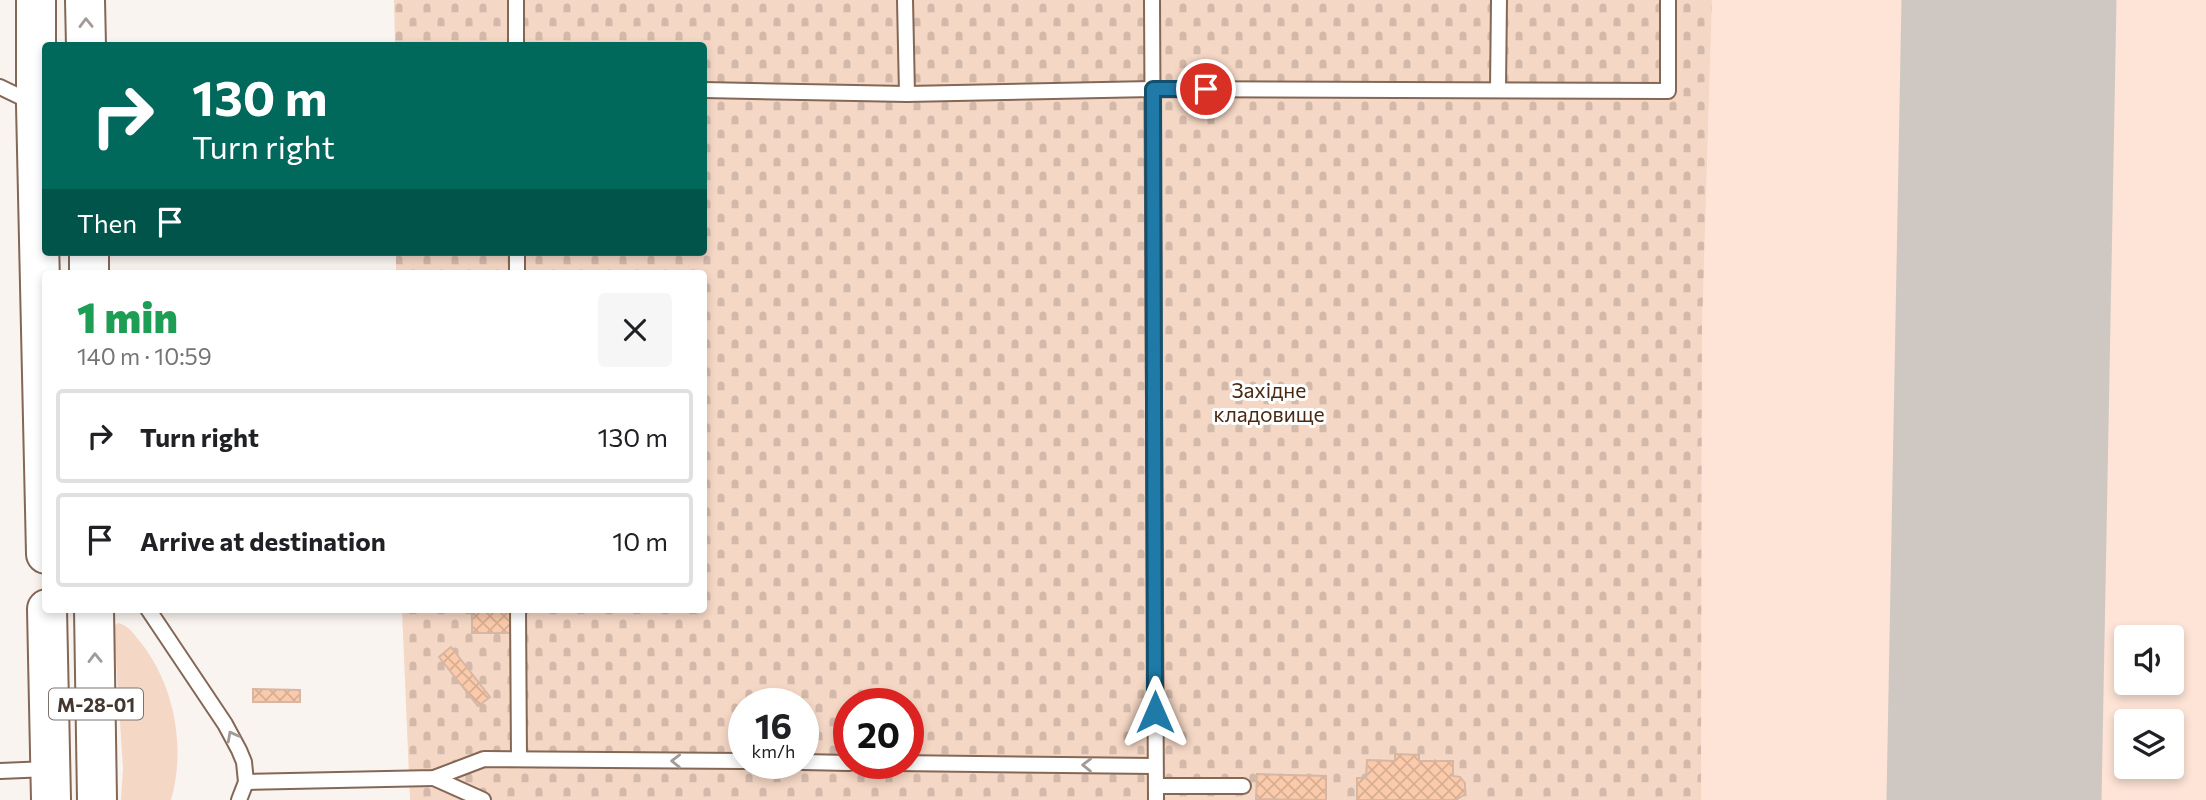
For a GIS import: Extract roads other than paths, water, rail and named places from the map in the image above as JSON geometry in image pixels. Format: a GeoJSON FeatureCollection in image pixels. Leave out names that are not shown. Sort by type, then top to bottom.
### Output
{"type":"FeatureCollection","features":[{"type":"Feature","properties":{"kind":"highway"},"geometry":{"type":"LineString","coordinates":[[36,0],[42,374]]}},
{"type":"Feature","properties":{"kind":"highway"},"geometry":{"type":"LineString","coordinates":[[85,0],[86,42]]}},
{"type":"Feature","properties":{"kind":"highway","name":"М-28-01"},"geometry":{"type":"LineString","coordinates":[[47,613],[50,784]]}},
{"type":"Feature","properties":{"kind":"highway","name":"М-28-01"},"geometry":{"type":"LineString","coordinates":[[94,613],[97,800]]}},
{"type":"Feature","properties":{"kind":"lane"},"geometry":{"type":"LineString","coordinates":[[516,0],[516,42]]}},
{"type":"Feature","properties":{"kind":"lane"},"geometry":{"type":"LineString","coordinates":[[905,0],[907,94]]}},
{"type":"Feature","properties":{"kind":"lane"},"geometry":{"type":"LineString","coordinates":[[1152,0],[1156,793],[1183,793],[1243,786]]}},
{"type":"Feature","properties":{"kind":"lane"},"geometry":{"type":"LineString","coordinates":[[1498,89],[1499,0]]}},
{"type":"Feature","properties":{"kind":"lane"},"geometry":{"type":"LineString","coordinates":[[707,90],[907,94],[1153,89],[1668,91],[1668,0]]}},
{"type":"Feature","properties":{"kind":"lane"},"geometry":{"type":"LineString","coordinates":[[0,87],[36,105]]}},
{"type":"Feature","properties":{"kind":"lane"},"geometry":{"type":"LineString","coordinates":[[151,613],[225,724],[244,762],[246,782],[239,800]]}},
{"type":"Feature","properties":{"kind":"lane"},"geometry":{"type":"LineString","coordinates":[[518,613],[519,759]]}},
{"type":"Feature","properties":{"kind":"lane"},"geometry":{"type":"LineString","coordinates":[[246,782],[435,778],[484,759],[728,761]]}},
{"type":"Feature","properties":{"kind":"lane"},"geometry":{"type":"LineString","coordinates":[[924,763],[1155,766]]}},
{"type":"Feature","properties":{"kind":"lane"},"geometry":{"type":"LineString","coordinates":[[0,771],[50,784]]}},
{"type":"Feature","properties":{"kind":"lane"},"geometry":{"type":"LineString","coordinates":[[435,778],[483,800]]}},
{"type":"Feature","properties":{"kind":"park label","name":"Західне кладовище"},"geometry":{"type":"Point","coordinates":[1269,401]}}]}
